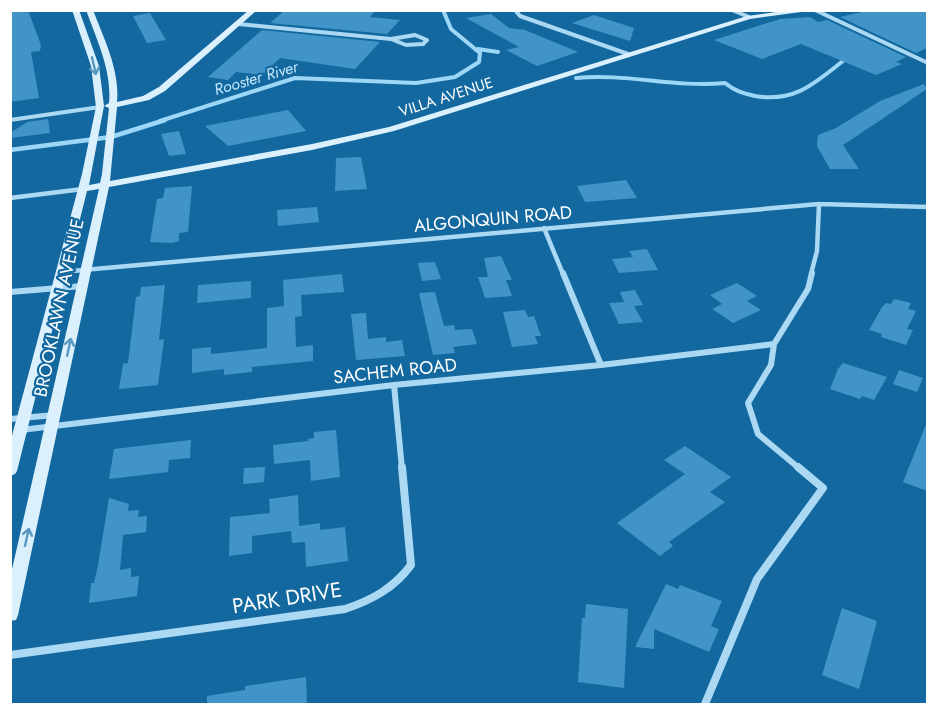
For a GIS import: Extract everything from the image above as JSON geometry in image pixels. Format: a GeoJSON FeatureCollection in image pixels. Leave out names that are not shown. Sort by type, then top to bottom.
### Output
{"type":"FeatureCollection","features":[{"type":"Feature","properties":{"kind":"main road","name":"BROOKLAWN AVENUE"},"geometry":{"type":"LineString","coordinates":[[10,471],[82,189],[100,108],[95,66],[75,10]]}},
{"type":"Feature","properties":{"kind":"main road","name":"BROOKLAWN AVENUE"},"geometry":{"type":"LineString","coordinates":[[10,615],[83,286],[104,185],[110,142],[114,105],[109,62],[89,10]]}},
{"type":"Feature","properties":{"kind":"main road"},"geometry":{"type":"LineString","coordinates":[[100,108],[146,98],[162,89],[254,10]]}},
{"type":"Feature","properties":{"kind":"main road","name":"VILLA AVENUE"},"geometry":{"type":"LineString","coordinates":[[82,189],[312,147],[391,129],[749,17],[814,10]]}},
{"type":"Feature","properties":{"kind":"street"},"geometry":{"type":"LineString","coordinates":[[515,10],[520,16],[628,54]]}},
{"type":"Feature","properties":{"kind":"street"},"geometry":{"type":"LineString","coordinates":[[732,10],[749,17]]}},
{"type":"Feature","properties":{"kind":"street"},"geometry":{"type":"LineString","coordinates":[[814,10],[859,33],[922,61],[927,61]]}},
{"type":"Feature","properties":{"kind":"street"},"geometry":{"type":"LineString","coordinates":[[238,24],[391,39],[415,36],[427,40],[423,44],[411,46],[391,39]]}},
{"type":"Feature","properties":{"kind":"street"},"geometry":{"type":"LineString","coordinates":[[10,120],[100,108]]}},
{"type":"Feature","properties":{"kind":"street"},"geometry":{"type":"LineString","coordinates":[[10,198],[82,189]]}},
{"type":"Feature","properties":{"kind":"street"},"geometry":{"type":"LineString","coordinates":[[705,705],[757,579],[823,488],[759,434],[748,404],[771,365],[774,344],[808,289],[817,251],[819,204]]}},
{"type":"Feature","properties":{"kind":"street","name":"ALGONQUIN ROAD"},"geometry":{"type":"LineString","coordinates":[[61,272],[819,204],[927,207]]}},
{"type":"Feature","properties":{"kind":"street"},"geometry":{"type":"LineString","coordinates":[[544,228],[601,365]]}},
{"type":"Feature","properties":{"kind":"street"},"geometry":{"type":"LineString","coordinates":[[10,292],[83,286]]}},
{"type":"Feature","properties":{"kind":"street","name":"SACHEM ROAD"},"geometry":{"type":"LineString","coordinates":[[20,430],[54,421],[601,365],[774,344]]}},
{"type":"Feature","properties":{"kind":"street","name":"PARK DRIVE"},"geometry":{"type":"LineString","coordinates":[[10,655],[345,609],[383,594],[401,581],[411,566],[394,385]]}},
{"type":"Feature","properties":{"kind":"street"},"geometry":{"type":"LineString","coordinates":[[10,419],[54,421]]}},
{"type":"Feature","properties":{"kind":"building"},"geometry":{"type":"Polygon","coordinates":[[[10,10],[28,10],[41,45],[40,51],[31,52],[39,98],[10,102],[10,10]]]}},
{"type":"Feature","properties":{"kind":"building"},"geometry":{"type":"Polygon","coordinates":[[[285,10],[376,10],[370,17],[400,20],[387,34],[270,23],[285,10]]]}},
{"type":"Feature","properties":{"kind":"building"},"geometry":{"type":"Polygon","coordinates":[[[870,10],[927,10],[927,48],[916,53],[840,17],[870,10]]]}},
{"type":"Feature","properties":{"kind":"building"},"geometry":{"type":"Polygon","coordinates":[[[150,13],[166,40],[147,43],[133,16],[150,13]]]}},
{"type":"Feature","properties":{"kind":"building"},"geometry":{"type":"Polygon","coordinates":[[[491,14],[509,28],[525,30],[578,52],[537,66],[506,50],[519,47],[466,18],[491,14]]]}},
{"type":"Feature","properties":{"kind":"building"},"geometry":{"type":"Polygon","coordinates":[[[594,15],[634,28],[630,41],[572,23],[594,15]]]}},
{"type":"Feature","properties":{"kind":"building"},"geometry":{"type":"Polygon","coordinates":[[[810,17],[818,22],[827,20],[906,57],[896,62],[902,64],[876,75],[801,44],[762,59],[714,40],[780,19],[810,17]]]}},
{"type":"Feature","properties":{"kind":"building"},"geometry":{"type":"Polygon","coordinates":[[[262,30],[380,42],[355,69],[280,58],[262,75],[236,72],[228,80],[208,77],[262,30]]]}},
{"type":"Feature","properties":{"kind":"building"},"geometry":{"type":"Polygon","coordinates":[[[924,84],[927,89],[843,145],[859,169],[830,169],[817,146],[818,135],[836,128],[880,101],[924,84]]]}},
{"type":"Feature","properties":{"kind":"building"},"geometry":{"type":"Polygon","coordinates":[[[288,110],[306,131],[228,146],[205,126],[288,110]]]}},
{"type":"Feature","properties":{"kind":"building"},"geometry":{"type":"Polygon","coordinates":[[[48,119],[50,133],[10,138],[10,133],[27,122],[48,119]]]}},
{"type":"Feature","properties":{"kind":"building"},"geometry":{"type":"Polygon","coordinates":[[[179,131],[186,154],[169,156],[161,134],[179,131]]]}},
{"type":"Feature","properties":{"kind":"building"},"geometry":{"type":"Polygon","coordinates":[[[361,157],[367,189],[335,191],[336,158],[361,157]]]}},
{"type":"Feature","properties":{"kind":"building"},"geometry":{"type":"Polygon","coordinates":[[[626,180],[637,198],[585,202],[577,186],[626,180]]]}},
{"type":"Feature","properties":{"kind":"building"},"geometry":{"type":"Polygon","coordinates":[[[192,186],[188,232],[179,233],[179,241],[172,243],[150,242],[157,199],[163,198],[165,188],[192,186]]]}},
{"type":"Feature","properties":{"kind":"building"},"geometry":{"type":"Polygon","coordinates":[[[317,207],[319,222],[278,226],[277,210],[317,207]]]}},
{"type":"Feature","properties":{"kind":"building"},"geometry":{"type":"Polygon","coordinates":[[[647,249],[658,270],[619,273],[612,259],[633,257],[629,251],[647,249]]]}},
{"type":"Feature","properties":{"kind":"building"},"geometry":{"type":"Polygon","coordinates":[[[501,256],[512,280],[506,280],[512,296],[485,298],[478,277],[488,277],[484,258],[501,256]]]}},
{"type":"Feature","properties":{"kind":"building"},"geometry":{"type":"Polygon","coordinates":[[[435,262],[441,279],[422,281],[418,263],[435,262]]]}},
{"type":"Feature","properties":{"kind":"building"},"geometry":{"type":"Polygon","coordinates":[[[342,274],[344,292],[301,295],[302,316],[295,317],[296,347],[313,345],[313,361],[252,367],[252,372],[224,375],[224,369],[192,373],[192,349],[211,347],[211,354],[267,348],[267,308],[284,306],[283,280],[342,274]]]}},
{"type":"Feature","properties":{"kind":"building"},"geometry":{"type":"Polygon","coordinates":[[[251,281],[251,298],[197,303],[198,285],[251,281]]]}},
{"type":"Feature","properties":{"kind":"building"},"geometry":{"type":"Polygon","coordinates":[[[737,283],[757,296],[747,301],[761,310],[733,323],[712,309],[722,304],[710,295],[737,283]]]}},
{"type":"Feature","properties":{"kind":"building"},"geometry":{"type":"Polygon","coordinates":[[[165,285],[159,340],[164,339],[158,385],[119,389],[123,364],[128,363],[136,297],[140,296],[141,287],[165,285]]]}},
{"type":"Feature","properties":{"kind":"building"},"geometry":{"type":"Polygon","coordinates":[[[635,290],[643,305],[634,306],[643,322],[619,324],[609,303],[624,302],[620,292],[635,290]]]}},
{"type":"Feature","properties":{"kind":"building"},"geometry":{"type":"Polygon","coordinates":[[[435,292],[444,326],[454,325],[455,330],[472,329],[477,344],[453,347],[455,353],[433,355],[419,293],[435,292]]]}},
{"type":"Feature","properties":{"kind":"building"},"geometry":{"type":"Polygon","coordinates":[[[894,299],[911,303],[908,309],[916,311],[907,329],[913,330],[906,345],[881,337],[882,334],[869,330],[882,307],[886,303],[891,304],[894,299]]]}},
{"type":"Feature","properties":{"kind":"building"},"geometry":{"type":"Polygon","coordinates":[[[525,310],[528,317],[534,316],[541,336],[535,336],[538,344],[512,347],[503,312],[525,310]]]}},
{"type":"Feature","properties":{"kind":"building"},"geometry":{"type":"Polygon","coordinates":[[[366,313],[368,339],[386,337],[386,342],[402,340],[405,356],[356,360],[351,314],[366,313]]]}},
{"type":"Feature","properties":{"kind":"building"},"geometry":{"type":"Polygon","coordinates":[[[843,363],[887,377],[874,400],[862,396],[860,399],[830,389],[843,363]]]}},
{"type":"Feature","properties":{"kind":"building"},"geometry":{"type":"Polygon","coordinates":[[[899,370],[923,378],[917,392],[893,384],[899,370]]]}},
{"type":"Feature","properties":{"kind":"building"},"geometry":{"type":"Polygon","coordinates":[[[927,422],[927,491],[903,482],[927,422]]]}},
{"type":"Feature","properties":{"kind":"building"},"geometry":{"type":"Polygon","coordinates":[[[336,430],[340,477],[311,481],[310,460],[274,464],[273,445],[308,441],[314,438],[314,432],[336,430]]]}},
{"type":"Feature","properties":{"kind":"building"},"geometry":{"type":"Polygon","coordinates":[[[191,440],[190,458],[169,460],[168,472],[109,479],[114,449],[191,440]]]}},
{"type":"Feature","properties":{"kind":"building"},"geometry":{"type":"Polygon","coordinates":[[[685,446],[731,477],[710,492],[725,502],[669,542],[673,546],[660,556],[617,523],[685,474],[664,460],[685,446]]]}},
{"type":"Feature","properties":{"kind":"building"},"geometry":{"type":"Polygon","coordinates":[[[265,467],[264,482],[243,484],[244,468],[265,467]]]}},
{"type":"Feature","properties":{"kind":"building"},"geometry":{"type":"Polygon","coordinates":[[[298,495],[299,526],[320,523],[320,530],[345,527],[348,561],[306,567],[305,542],[292,543],[291,531],[252,536],[252,553],[229,556],[230,517],[270,513],[269,499],[298,495]]]}},
{"type":"Feature","properties":{"kind":"building"},"geometry":{"type":"Polygon","coordinates":[[[109,498],[129,504],[128,511],[139,510],[138,517],[147,516],[146,532],[123,535],[120,570],[131,568],[131,577],[139,576],[137,596],[89,603],[91,583],[94,583],[98,565],[109,498]]]}},
{"type":"Feature","properties":{"kind":"building"},"geometry":{"type":"Polygon","coordinates":[[[666,584],[678,589],[680,585],[722,601],[711,626],[719,629],[709,652],[654,629],[654,649],[635,647],[666,584]]]}},
{"type":"Feature","properties":{"kind":"building"},"geometry":{"type":"Polygon","coordinates":[[[586,604],[628,609],[624,688],[578,682],[582,618],[585,618],[586,604]]]}},
{"type":"Feature","properties":{"kind":"building"},"geometry":{"type":"Polygon","coordinates":[[[842,608],[877,621],[859,689],[822,675],[842,608]]]}},
{"type":"Feature","properties":{"kind":"building"},"geometry":{"type":"Polygon","coordinates":[[[306,677],[307,705],[207,705],[207,696],[245,690],[245,686],[306,677]]]}},
{"type":"Feature","properties":{"kind":"waterway","name":"Rooster River"},"geometry":{"type":"LineString","coordinates":[[160,121],[295,78],[416,83],[455,77],[479,62],[480,53],[451,29],[443,10]]}},
{"type":"Feature","properties":{"kind":"waterway"},"geometry":{"type":"LineString","coordinates":[[478,49],[498,52]]}},
{"type":"Feature","properties":{"kind":"waterway"},"geometry":{"type":"LineString","coordinates":[[576,78],[613,77],[688,84],[725,83],[742,93],[755,96],[783,96],[806,88],[848,57]]}},
{"type":"Feature","properties":{"kind":"waterway","name":"Rooster River"},"geometry":{"type":"LineString","coordinates":[[10,150],[111,137],[165,120]]}}]}
